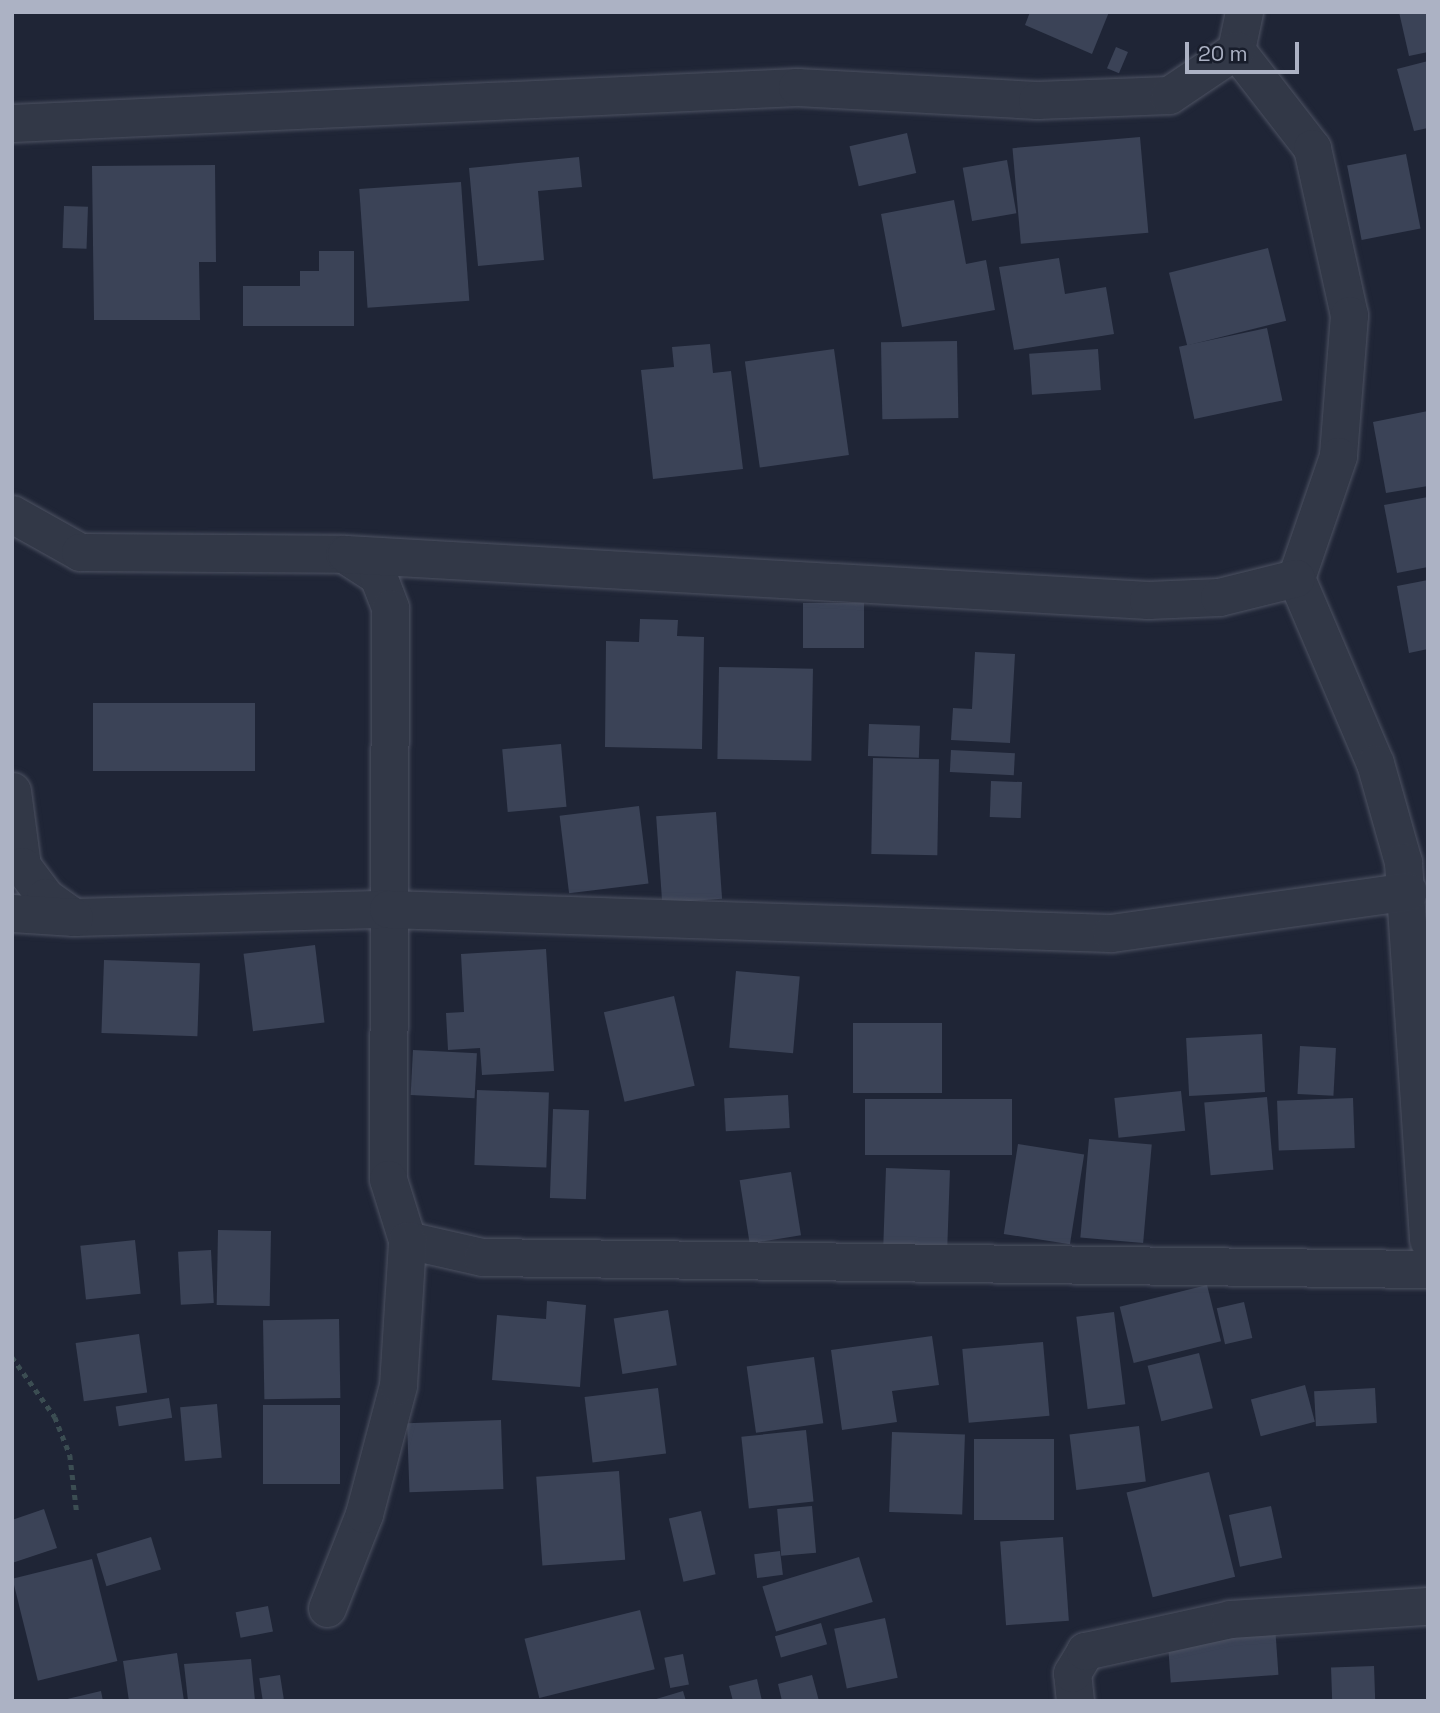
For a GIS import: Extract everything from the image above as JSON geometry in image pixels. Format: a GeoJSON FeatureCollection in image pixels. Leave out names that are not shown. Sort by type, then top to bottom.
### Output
{"type":"FeatureCollection","features":[{"type":"Feature","properties":{"kind":"street"},"geometry":{"type":"LineString","coordinates":[[12,122],[797,86],[1037,100],[1169,95],[1236,50],[1244,12]]}},
{"type":"Feature","properties":{"kind":"street"},"geometry":{"type":"LineString","coordinates":[[1236,50],[1312,148],[1349,315],[1338,456],[1296,578],[1375,764],[1408,891],[1428,1240]]}},
{"type":"Feature","properties":{"kind":"street"},"geometry":{"type":"LineString","coordinates":[[12,514],[80,552],[344,554],[1148,600],[1219,597],[1296,578]]}},
{"type":"Feature","properties":{"kind":"street"},"geometry":{"type":"LineString","coordinates":[[327,1608],[365,1514],[398,1385],[407,1240],[388,1178],[390,608],[378,576],[344,554]]}},
{"type":"Feature","properties":{"kind":"street"},"geometry":{"type":"LineString","coordinates":[[12,791],[22,866],[45,898],[74,917]]}},
{"type":"Feature","properties":{"kind":"street"},"geometry":{"type":"LineString","coordinates":[[12,914],[74,917],[388,909],[1111,933],[1408,891]]}},
{"type":"Feature","properties":{"kind":"street"},"geometry":{"type":"LineString","coordinates":[[407,1240],[482,1257],[1428,1269]]}},
{"type":"Feature","properties":{"kind":"street"},"geometry":{"type":"LineString","coordinates":[[1075,1701],[1072,1673],[1085,1651],[1230,1619],[1428,1606]]}},
{"type":"Feature","properties":{"kind":"path"},"geometry":{"type":"LineString","coordinates":[[12,1357],[55,1417],[70,1455],[78,1514]]}},
{"type":"Feature","properties":{"kind":"building"},"geometry":{"type":"Polygon","coordinates":[[[1030,12],[1109,12],[1092,54],[1025,25],[1030,12]]]}},
{"type":"Feature","properties":{"kind":"building"},"geometry":{"type":"Polygon","coordinates":[[[1399,12],[1428,12],[1428,52],[1409,56],[1399,12]]]}},
{"type":"Feature","properties":{"kind":"building"},"geometry":{"type":"Polygon","coordinates":[[[1116,47],[1128,52],[1119,73],[1107,68],[1116,47]]]}},
{"type":"Feature","properties":{"kind":"building"},"geometry":{"type":"Polygon","coordinates":[[[1428,61],[1428,128],[1414,131],[1397,69],[1428,61]]]}},
{"type":"Feature","properties":{"kind":"building"},"geometry":{"type":"Polygon","coordinates":[[[907,133],[916,173],[859,186],[850,146],[907,133]]]}},
{"type":"Feature","properties":{"kind":"building"},"geometry":{"type":"Polygon","coordinates":[[[1140,137],[1148,233],[1021,244],[1012,148],[1140,137]]]}},
{"type":"Feature","properties":{"kind":"building"},"geometry":{"type":"Polygon","coordinates":[[[1406,154],[1421,229],[1362,240],[1347,165],[1406,154]]]}},
{"type":"Feature","properties":{"kind":"building"},"geometry":{"type":"Polygon","coordinates":[[[579,157],[582,187],[538,191],[544,260],[478,266],[469,168],[579,157]]]}},
{"type":"Feature","properties":{"kind":"building"},"geometry":{"type":"Polygon","coordinates":[[[1007,160],[1016,213],[972,221],[963,168],[1007,160]]]}},
{"type":"Feature","properties":{"kind":"building"},"geometry":{"type":"Polygon","coordinates":[[[215,165],[216,262],[199,262],[200,320],[94,320],[92,166],[215,165]]]}},
{"type":"Feature","properties":{"kind":"building"},"geometry":{"type":"Polygon","coordinates":[[[461,182],[469,301],[368,308],[359,189],[461,182]]]}},
{"type":"Feature","properties":{"kind":"building"},"geometry":{"type":"Polygon","coordinates":[[[954,200],[966,264],[986,260],[995,310],[902,327],[881,214],[954,200]]]}},
{"type":"Feature","properties":{"kind":"building"},"geometry":{"type":"Polygon","coordinates":[[[64,206],[88,207],[87,249],[63,248],[64,206]]]}},
{"type":"Feature","properties":{"kind":"building"},"geometry":{"type":"Polygon","coordinates":[[[1268,248],[1286,321],[1187,345],[1169,273],[1268,248]]]}},
{"type":"Feature","properties":{"kind":"building"},"geometry":{"type":"Polygon","coordinates":[[[319,251],[354,251],[354,326],[243,326],[243,286],[300,286],[300,271],[319,271],[319,251]]]}},
{"type":"Feature","properties":{"kind":"building"},"geometry":{"type":"Polygon","coordinates":[[[1059,258],[1065,294],[1106,287],[1114,334],[1014,350],[999,267],[1059,258]]]}},
{"type":"Feature","properties":{"kind":"building"},"geometry":{"type":"Polygon","coordinates":[[[1267,328],[1282,400],[1194,419],[1179,347],[1267,328]]]}},
{"type":"Feature","properties":{"kind":"building"},"geometry":{"type":"Polygon","coordinates":[[[957,341],[958,418],[882,419],[881,342],[957,341]]]}},
{"type":"Feature","properties":{"kind":"building"},"geometry":{"type":"Polygon","coordinates":[[[710,344],[713,373],[731,371],[743,469],[653,479],[641,370],[674,367],[672,347],[710,344]]]}},
{"type":"Feature","properties":{"kind":"building"},"geometry":{"type":"Polygon","coordinates":[[[834,349],[849,455],[760,467],[745,362],[834,349]]]}},
{"type":"Feature","properties":{"kind":"building"},"geometry":{"type":"Polygon","coordinates":[[[1098,349],[1101,390],[1032,395],[1029,354],[1098,349]]]}},
{"type":"Feature","properties":{"kind":"building"},"geometry":{"type":"Polygon","coordinates":[[[1428,411],[1428,486],[1386,493],[1373,422],[1428,411]]]}},
{"type":"Feature","properties":{"kind":"building"},"geometry":{"type":"Polygon","coordinates":[[[1428,497],[1428,567],[1397,573],[1384,505],[1428,497]]]}},
{"type":"Feature","properties":{"kind":"building"},"geometry":{"type":"Polygon","coordinates":[[[1428,580],[1428,649],[1409,653],[1397,586],[1428,580]]]}},
{"type":"Feature","properties":{"kind":"building"},"geometry":{"type":"Polygon","coordinates":[[[803,603],[864,603],[864,648],[803,648],[803,603]]]}},
{"type":"Feature","properties":{"kind":"building"},"geometry":{"type":"Polygon","coordinates":[[[640,619],[678,620],[677,636],[704,637],[702,749],[605,747],[606,641],[639,642],[640,619]]]}},
{"type":"Feature","properties":{"kind":"building"},"geometry":{"type":"Polygon","coordinates":[[[975,652],[1015,654],[1010,743],[951,740],[953,708],[972,709],[975,652]]]}},
{"type":"Feature","properties":{"kind":"building"},"geometry":{"type":"Polygon","coordinates":[[[719,667],[813,669],[811,761],[717,759],[719,667]]]}},
{"type":"Feature","properties":{"kind":"building"},"geometry":{"type":"Polygon","coordinates":[[[93,703],[255,703],[255,771],[93,771],[93,703]]]}},
{"type":"Feature","properties":{"kind":"building"},"geometry":{"type":"Polygon","coordinates":[[[869,724],[920,726],[919,758],[868,756],[869,724]]]}},
{"type":"Feature","properties":{"kind":"building"},"geometry":{"type":"Polygon","coordinates":[[[561,744],[566,807],[508,812],[502,749],[561,744]]]}},
{"type":"Feature","properties":{"kind":"building"},"geometry":{"type":"Polygon","coordinates":[[[951,750],[1015,753],[1014,775],[950,772],[951,750]]]}},
{"type":"Feature","properties":{"kind":"building"},"geometry":{"type":"Polygon","coordinates":[[[873,758],[939,759],[937,855],[871,854],[873,758]]]}},
{"type":"Feature","properties":{"kind":"building"},"geometry":{"type":"Polygon","coordinates":[[[991,781],[1022,782],[1021,818],[990,817],[991,781]]]}},
{"type":"Feature","properties":{"kind":"building"},"geometry":{"type":"Polygon","coordinates":[[[639,806],[649,883],[569,893],[560,816],[639,806]]]}},
{"type":"Feature","properties":{"kind":"building"},"geometry":{"type":"Polygon","coordinates":[[[716,812],[722,899],[662,903],[656,816],[716,812]]]}},
{"type":"Feature","properties":{"kind":"building"},"geometry":{"type":"Polygon","coordinates":[[[315,945],[325,1022],[253,1031],[244,954],[315,945]]]}},
{"type":"Feature","properties":{"kind":"building"},"geometry":{"type":"Polygon","coordinates":[[[546,949],[554,1071],[482,1075],[480,1048],[448,1050],[446,1013],[464,1012],[461,954],[546,949]]]}},
{"type":"Feature","properties":{"kind":"building"},"geometry":{"type":"Polygon","coordinates":[[[104,960],[200,963],[197,1036],[101,1033],[104,960]]]}},
{"type":"Feature","properties":{"kind":"building"},"geometry":{"type":"Polygon","coordinates":[[[736,971],[800,977],[793,1053],[729,1048],[736,971]]]}},
{"type":"Feature","properties":{"kind":"building"},"geometry":{"type":"Polygon","coordinates":[[[674,996],[695,1086],[625,1102],[604,1012],[674,996]]]}},
{"type":"Feature","properties":{"kind":"building"},"geometry":{"type":"Polygon","coordinates":[[[853,1023],[942,1023],[942,1093],[853,1093],[853,1023]]]}},
{"type":"Feature","properties":{"kind":"building"},"geometry":{"type":"Polygon","coordinates":[[[1262,1034],[1265,1092],[1189,1096],[1186,1038],[1262,1034]]]}},
{"type":"Feature","properties":{"kind":"building"},"geometry":{"type":"Polygon","coordinates":[[[1300,1046],[1336,1048],[1333,1096],[1297,1094],[1300,1046]]]}},
{"type":"Feature","properties":{"kind":"building"},"geometry":{"type":"Polygon","coordinates":[[[413,1050],[477,1053],[475,1098],[411,1095],[413,1050]]]}},
{"type":"Feature","properties":{"kind":"building"},"geometry":{"type":"Polygon","coordinates":[[[477,1090],[549,1093],[546,1167],[474,1165],[477,1090]]]}},
{"type":"Feature","properties":{"kind":"building"},"geometry":{"type":"Polygon","coordinates":[[[1181,1091],[1185,1131],[1119,1138],[1114,1098],[1181,1091]]]}},
{"type":"Feature","properties":{"kind":"building"},"geometry":{"type":"Polygon","coordinates":[[[788,1095],[790,1128],[726,1131],[724,1098],[788,1095]]]}},
{"type":"Feature","properties":{"kind":"building"},"geometry":{"type":"Polygon","coordinates":[[[1267,1097],[1273,1170],[1211,1175],[1204,1102],[1267,1097]]]}},
{"type":"Feature","properties":{"kind":"building"},"geometry":{"type":"Polygon","coordinates":[[[1353,1098],[1355,1148],[1279,1151],[1277,1101],[1353,1098]]]}},
{"type":"Feature","properties":{"kind":"building"},"geometry":{"type":"Polygon","coordinates":[[[865,1099],[1012,1099],[1012,1155],[865,1155],[865,1099]]]}},
{"type":"Feature","properties":{"kind":"building"},"geometry":{"type":"Polygon","coordinates":[[[553,1109],[589,1110],[586,1199],[550,1198],[553,1109]]]}},
{"type":"Feature","properties":{"kind":"building"},"geometry":{"type":"Polygon","coordinates":[[[1089,1139],[1152,1144],[1143,1243],[1080,1238],[1089,1139]]]}},
{"type":"Feature","properties":{"kind":"building"},"geometry":{"type":"Polygon","coordinates":[[[1018,1144],[1084,1154],[1070,1244],[1004,1234],[1018,1144]]]}},
{"type":"Feature","properties":{"kind":"building"},"geometry":{"type":"Polygon","coordinates":[[[886,1168],[950,1170],[947,1246],[883,1244],[886,1168]]]}},
{"type":"Feature","properties":{"kind":"building"},"geometry":{"type":"Polygon","coordinates":[[[791,1172],[801,1235],[750,1243],[740,1180],[791,1172]]]}},
{"type":"Feature","properties":{"kind":"building"},"geometry":{"type":"Polygon","coordinates":[[[218,1230],[271,1231],[270,1306],[217,1305],[218,1230]]]}},
{"type":"Feature","properties":{"kind":"building"},"geometry":{"type":"Polygon","coordinates":[[[135,1240],[141,1294],[86,1299],[80,1246],[135,1240]]]}},
{"type":"Feature","properties":{"kind":"building"},"geometry":{"type":"Polygon","coordinates":[[[211,1250],[214,1303],[181,1305],[178,1252],[211,1250]]]}},
{"type":"Feature","properties":{"kind":"building"},"geometry":{"type":"Polygon","coordinates":[[[1207,1285],[1221,1341],[1134,1363],[1120,1307],[1207,1285]]]}},
{"type":"Feature","properties":{"kind":"building"},"geometry":{"type":"Polygon","coordinates":[[[547,1301],[586,1305],[580,1387],[492,1380],[497,1315],[546,1319],[547,1301]]]}},
{"type":"Feature","properties":{"kind":"building"},"geometry":{"type":"Polygon","coordinates":[[[1244,1302],[1252,1338],[1225,1344],[1217,1308],[1244,1302]]]}},
{"type":"Feature","properties":{"kind":"building"},"geometry":{"type":"Polygon","coordinates":[[[668,1310],[677,1365],[622,1374],[614,1319],[668,1310]]]}},
{"type":"Feature","properties":{"kind":"building"},"geometry":{"type":"Polygon","coordinates":[[[1114,1312],[1125,1404],[1088,1409],[1076,1317],[1114,1312]]]}},
{"type":"Feature","properties":{"kind":"building"},"geometry":{"type":"Polygon","coordinates":[[[339,1319],[340,1398],[264,1399],[263,1320],[339,1319]]]}},
{"type":"Feature","properties":{"kind":"building"},"geometry":{"type":"Polygon","coordinates":[[[139,1334],[147,1392],[84,1401],[76,1343],[139,1334]]]}},
{"type":"Feature","properties":{"kind":"building"},"geometry":{"type":"Polygon","coordinates":[[[932,1336],[939,1385],[892,1391],[897,1422],[842,1430],[831,1350],[932,1336]]]}},
{"type":"Feature","properties":{"kind":"building"},"geometry":{"type":"Polygon","coordinates":[[[1043,1342],[1049,1416],[969,1423],[962,1349],[1043,1342]]]}},
{"type":"Feature","properties":{"kind":"building"},"geometry":{"type":"Polygon","coordinates":[[[1199,1353],[1213,1408],[1161,1421],[1148,1366],[1199,1353]]]}},
{"type":"Feature","properties":{"kind":"building"},"geometry":{"type":"Polygon","coordinates":[[[814,1357],[823,1423],[756,1433],[747,1366],[814,1357]]]}},
{"type":"Feature","properties":{"kind":"building"},"geometry":{"type":"Polygon","coordinates":[[[1305,1385],[1315,1422],[1261,1436],[1251,1399],[1305,1385]]]}},
{"type":"Feature","properties":{"kind":"building"},"geometry":{"type":"Polygon","coordinates":[[[658,1388],[666,1454],[593,1463],[585,1397],[658,1388]]]}},
{"type":"Feature","properties":{"kind":"building"},"geometry":{"type":"Polygon","coordinates":[[[1375,1388],[1377,1423],[1316,1426],[1314,1391],[1375,1388]]]}},
{"type":"Feature","properties":{"kind":"building"},"geometry":{"type":"Polygon","coordinates":[[[169,1398],[172,1418],[119,1426],[116,1406],[169,1398]]]}},
{"type":"Feature","properties":{"kind":"building"},"geometry":{"type":"Polygon","coordinates":[[[217,1404],[222,1458],[185,1461],[180,1407],[217,1404]]]}},
{"type":"Feature","properties":{"kind":"building"},"geometry":{"type":"Polygon","coordinates":[[[263,1405],[340,1405],[340,1484],[263,1484],[263,1405]]]}},
{"type":"Feature","properties":{"kind":"building"},"geometry":{"type":"Polygon","coordinates":[[[501,1420],[503,1489],[409,1492],[407,1423],[501,1420]]]}},
{"type":"Feature","properties":{"kind":"building"},"geometry":{"type":"Polygon","coordinates":[[[1139,1426],[1146,1482],[1076,1490],[1070,1435],[1139,1426]]]}},
{"type":"Feature","properties":{"kind":"building"},"geometry":{"type":"Polygon","coordinates":[[[806,1430],[814,1502],[749,1508],[741,1437],[806,1430]]]}},
{"type":"Feature","properties":{"kind":"building"},"geometry":{"type":"Polygon","coordinates":[[[892,1432],[965,1435],[962,1514],[889,1512],[892,1432]]]}},
{"type":"Feature","properties":{"kind":"building"},"geometry":{"type":"Polygon","coordinates":[[[974,1439],[1054,1439],[1054,1520],[974,1520],[974,1439]]]}},
{"type":"Feature","properties":{"kind":"building"},"geometry":{"type":"Polygon","coordinates":[[[619,1471],[625,1560],[542,1566],[536,1477],[619,1471]]]}},
{"type":"Feature","properties":{"kind":"building"},"geometry":{"type":"Polygon","coordinates":[[[1209,1472],[1235,1577],[1153,1597],[1127,1493],[1209,1472]]]}},
{"type":"Feature","properties":{"kind":"building"},"geometry":{"type":"Polygon","coordinates":[[[812,1506],[816,1553],[781,1556],[777,1509],[812,1506]]]}},
{"type":"Feature","properties":{"kind":"building"},"geometry":{"type":"Polygon","coordinates":[[[1271,1506],[1282,1558],[1240,1567],[1229,1515],[1271,1506]]]}},
{"type":"Feature","properties":{"kind":"building"},"geometry":{"type":"Polygon","coordinates":[[[44,1509],[57,1548],[12,1563],[12,1520],[44,1509]]]}},
{"type":"Feature","properties":{"kind":"building"},"geometry":{"type":"Polygon","coordinates":[[[701,1511],[716,1574],[683,1582],[669,1518],[701,1511]]]}},
{"type":"Feature","properties":{"kind":"building"},"geometry":{"type":"Polygon","coordinates":[[[151,1537],[161,1570],[106,1586],[96,1554],[151,1537]]]}},
{"type":"Feature","properties":{"kind":"building"},"geometry":{"type":"Polygon","coordinates":[[[1063,1537],[1069,1621],[1006,1625],[1000,1541],[1063,1537]]]}},
{"type":"Feature","properties":{"kind":"building"},"geometry":{"type":"Polygon","coordinates":[[[780,1551],[783,1575],[757,1578],[754,1554],[780,1551]]]}},
{"type":"Feature","properties":{"kind":"building"},"geometry":{"type":"Polygon","coordinates":[[[859,1557],[873,1602],[776,1631],[762,1587],[859,1557]]]}},
{"type":"Feature","properties":{"kind":"building"},"geometry":{"type":"Polygon","coordinates":[[[92,1559],[117,1661],[38,1681],[12,1579],[92,1559]]]}},
{"type":"Feature","properties":{"kind":"building"},"geometry":{"type":"Polygon","coordinates":[[[268,1606],[273,1632],[241,1638],[236,1612],[268,1606]]]}},
{"type":"Feature","properties":{"kind":"building"},"geometry":{"type":"Polygon","coordinates":[[[640,1610],[655,1669],[539,1698],[525,1639],[640,1610]]]}},
{"type":"Feature","properties":{"kind":"building"},"geometry":{"type":"Polygon","coordinates":[[[1274,1611],[1278,1675],[1171,1682],[1166,1619],[1274,1611]]]}},
{"type":"Feature","properties":{"kind":"building"},"geometry":{"type":"Polygon","coordinates":[[[885,1618],[898,1678],[847,1688],[834,1629],[885,1618]]]}},
{"type":"Feature","properties":{"kind":"building"},"geometry":{"type":"Polygon","coordinates":[[[821,1623],[827,1644],[781,1657],[775,1636],[821,1623]]]}},
{"type":"Feature","properties":{"kind":"building"},"geometry":{"type":"Polygon","coordinates":[[[177,1653],[184,1701],[129,1701],[123,1661],[177,1653]]]}},
{"type":"Feature","properties":{"kind":"building"},"geometry":{"type":"Polygon","coordinates":[[[683,1654],[689,1684],[670,1688],[664,1658],[683,1654]]]}},
{"type":"Feature","properties":{"kind":"building"},"geometry":{"type":"Polygon","coordinates":[[[251,1659],[255,1701],[188,1701],[184,1664],[251,1659]]]}},
{"type":"Feature","properties":{"kind":"building"},"geometry":{"type":"Polygon","coordinates":[[[1374,1666],[1375,1701],[1332,1701],[1331,1668],[1374,1666]]]}},
{"type":"Feature","properties":{"kind":"building"},"geometry":{"type":"Polygon","coordinates":[[[280,1675],[284,1699],[263,1701],[259,1678],[280,1675]]]}},
{"type":"Feature","properties":{"kind":"building"},"geometry":{"type":"Polygon","coordinates":[[[812,1675],[819,1701],[782,1701],[778,1684],[812,1675]]]}},
{"type":"Feature","properties":{"kind":"building"},"geometry":{"type":"Polygon","coordinates":[[[757,1679],[762,1701],[733,1701],[729,1686],[757,1679]]]}},
{"type":"Feature","properties":{"kind":"building"},"geometry":{"type":"Polygon","coordinates":[[[101,1691],[103,1701],[63,1701],[63,1700],[101,1691]]]}},
{"type":"Feature","properties":{"kind":"building"},"geometry":{"type":"Polygon","coordinates":[[[683,1691],[686,1701],[653,1701],[653,1700],[683,1691]]]}}]}
